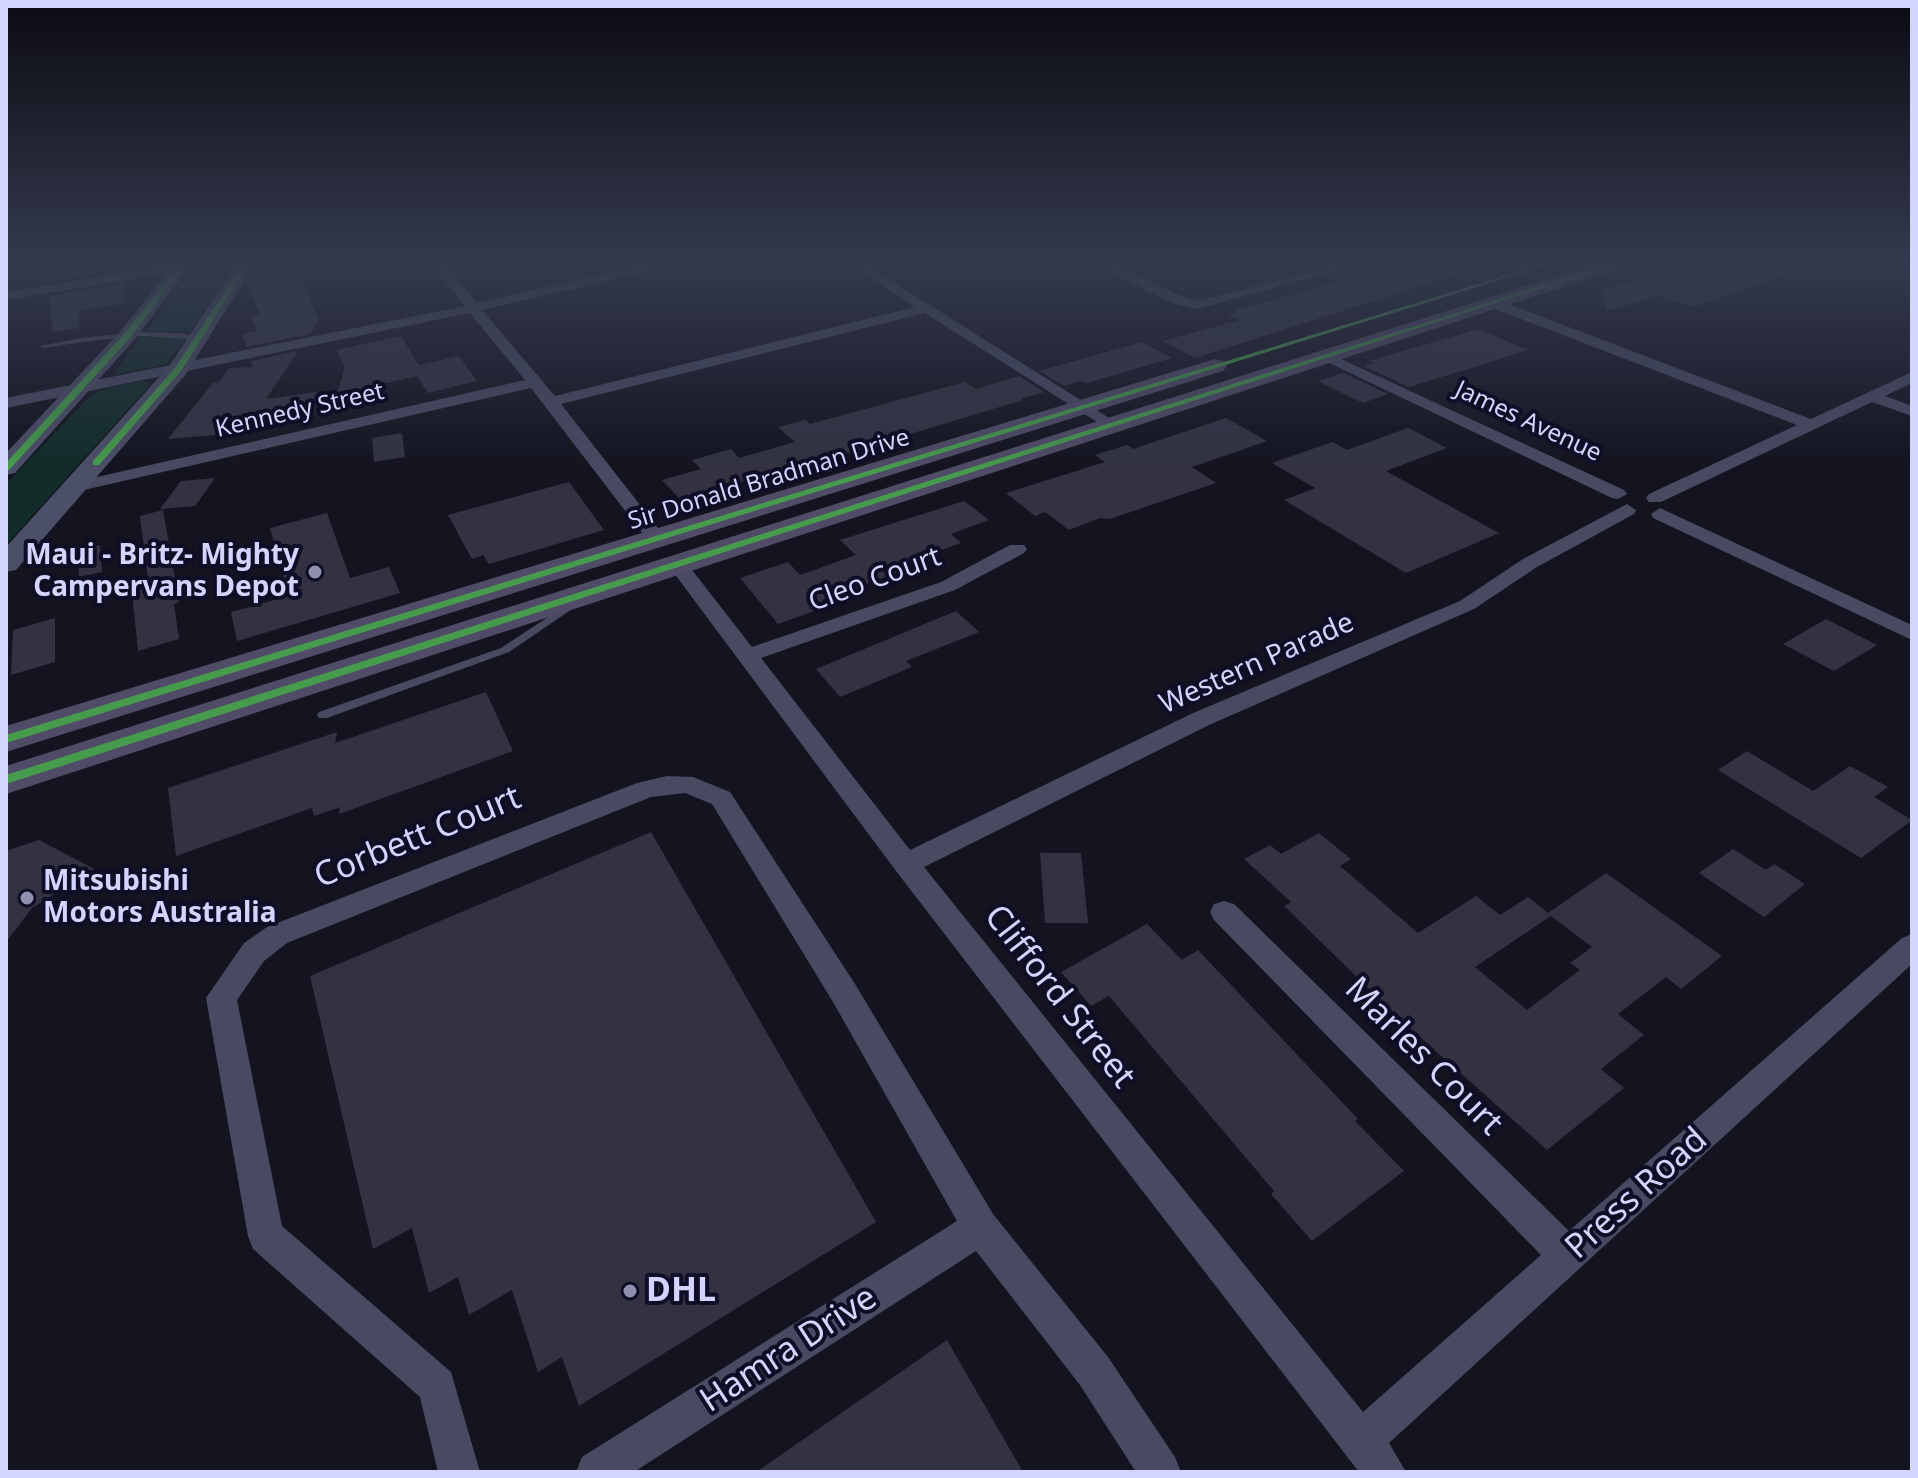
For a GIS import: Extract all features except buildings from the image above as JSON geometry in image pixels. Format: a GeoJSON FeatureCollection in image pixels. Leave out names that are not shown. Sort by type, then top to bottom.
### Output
{"type":"FeatureCollection","features":[{"type":"Feature","properties":{"kind":"main road"},"geometry":{"type":"LineString","coordinates":[[6,564],[178,369],[202,334]]}},
{"type":"Feature","properties":{"kind":"main road","name":"Sir Donald Bradman Drive"},"geometry":{"type":"LineString","coordinates":[[6,780],[147,735],[503,635],[667,551],[1084,406],[1320,334]]}},
{"type":"Feature","properties":{"kind":"main road","name":"Sir Donald Bradman Drive"},"geometry":{"type":"LineString","coordinates":[[6,739],[1114,426],[1396,334]]}},
{"type":"Feature","properties":{"kind":"main road"},"geometry":{"type":"LineString","coordinates":[[6,468],[128,335]]}},
{"type":"Feature","properties":{"kind":"main road"},"geometry":{"type":"LineString","coordinates":[[6,725],[85,715]]}},
{"type":"Feature","properties":{"kind":"main road"},"geometry":{"type":"LineString","coordinates":[[6,790],[147,735]]}},
{"type":"Feature","properties":{"kind":"street"},"geometry":{"type":"LineString","coordinates":[[6,403],[348,334]]}},
{"type":"Feature","properties":{"kind":"street","name":"Clifford Street"},"geometry":{"type":"LineString","coordinates":[[495,334],[749,655],[906,864],[1385,1472]]}},
{"type":"Feature","properties":{"kind":"street"},"geometry":{"type":"LineString","coordinates":[[551,402],[824,334]]}},
{"type":"Feature","properties":{"kind":"street"},"geometry":{"type":"LineString","coordinates":[[969,334],[1114,426]]}},
{"type":"Feature","properties":{"kind":"street"},"geometry":{"type":"LineString","coordinates":[[1574,334],[1810,424]]}},
{"type":"Feature","properties":{"kind":"street","name":"James Avenue"},"geometry":{"type":"LineString","coordinates":[[1328,357],[1622,502],[1639,492],[1657,506]]}},
{"type":"Feature","properties":{"kind":"street"},"geometry":{"type":"LineString","coordinates":[[1657,506],[1810,424],[1912,377]]}},
{"type":"Feature","properties":{"kind":"street","name":"Kennedy Street"},"geometry":{"type":"LineString","coordinates":[[75,487],[535,382]]}},
{"type":"Feature","properties":{"kind":"street"},"geometry":{"type":"LineString","coordinates":[[1871,396],[1912,411]]}},
{"type":"Feature","properties":{"kind":"street","name":"Western Parade"},"geometry":{"type":"LineString","coordinates":[[906,864],[1201,719],[1467,605],[1622,502]]}},
{"type":"Feature","properties":{"kind":"street"},"geometry":{"type":"LineString","coordinates":[[1657,506],[1912,633]]}},
{"type":"Feature","properties":{"kind":"street","name":"Cleo Court"},"geometry":{"type":"LineString","coordinates":[[749,655],[948,586],[1017,549]]}},
{"type":"Feature","properties":{"kind":"street","name":"Corbett Court"},"geometry":{"type":"LineString","coordinates":[[459,1472],[437,1386],[266,1236],[221,998],[254,952],[277,935],[646,789],[678,783],[699,786],[721,798],[844,993],[980,1227]]}},
{"type":"Feature","properties":{"kind":"street","name":"Marles Court"},"geometry":{"type":"LineString","coordinates":[[1224,912],[1568,1256]]}},
{"type":"Feature","properties":{"kind":"street","name":"Press Road"},"geometry":{"type":"LineString","coordinates":[[1361,1441],[1912,946]]}},
{"type":"Feature","properties":{"kind":"street"},"geometry":{"type":"LineString","coordinates":[[980,1227],[1094,1371],[1160,1472]]}},
{"type":"Feature","properties":{"kind":"street","name":"Hamra Drive"},"geometry":{"type":"LineString","coordinates":[[597,1472],[980,1227]]}},
{"type":"Feature","properties":{"kind":"lane"},"geometry":{"type":"LineString","coordinates":[[44,346],[128,335],[172,334],[199,338]]}},
{"type":"Feature","properties":{"kind":"lane"},"geometry":{"type":"LineString","coordinates":[[323,715],[483,660],[503,635]]}},
{"type":"Feature","properties":{"kind":"green space"},"geometry":{"type":"Polygon","coordinates":[[[142,335],[183,337],[183,343],[166,364],[113,375],[142,335]]]}},
{"type":"Feature","properties":{"kind":"green space"},"geometry":{"type":"Polygon","coordinates":[[[149,382],[149,386],[6,545],[6,484],[91,395],[110,387],[149,382]]]}},
{"type":"Feature","properties":{"kind":"cycle path"},"geometry":{"type":"LineString","coordinates":[[6,468],[129,334]]}},
{"type":"Feature","properties":{"kind":"cycle path"},"geometry":{"type":"LineString","coordinates":[[96,463],[178,369],[201,334]]}},
{"type":"Feature","properties":{"kind":"cycle path"},"geometry":{"type":"LineString","coordinates":[[6,739],[1321,334]]}},
{"type":"Feature","properties":{"kind":"cycle path"},"geometry":{"type":"LineString","coordinates":[[6,780],[1396,334]]}},
{"type":"Feature","properties":{"kind":"place","name":"Maui - Britz- Mighty Campervans Depot"},"geometry":{"type":"Point","coordinates":[315,572]}},
{"type":"Feature","properties":{"kind":"place","name":"Mitsubishi Motors Australia"},"geometry":{"type":"Point","coordinates":[27,898]}},
{"type":"Feature","properties":{"kind":"place","name":"DHL"},"geometry":{"type":"Point","coordinates":[630,1291]}}]}
